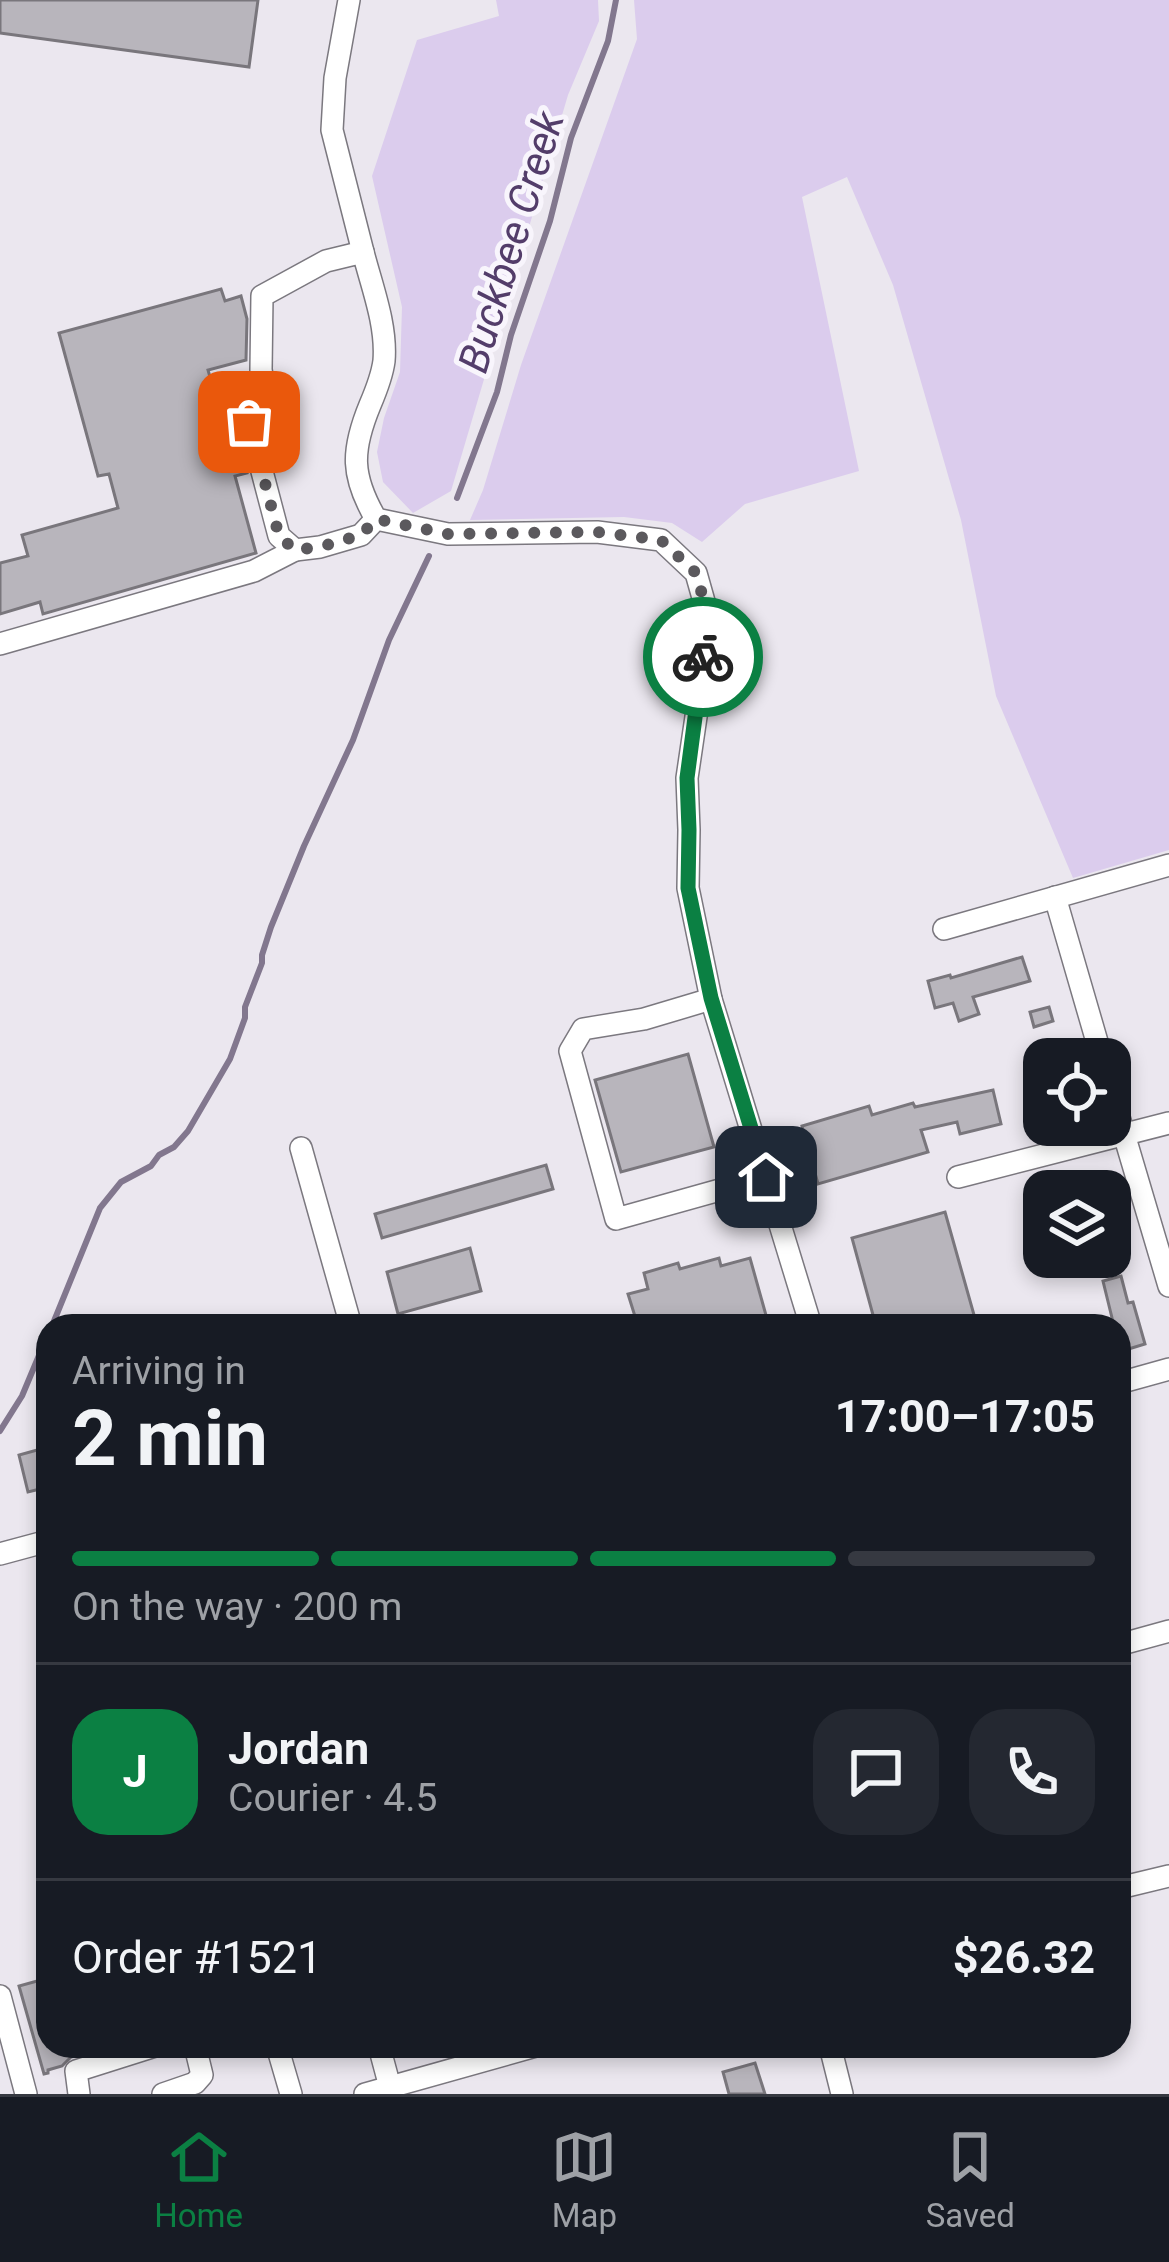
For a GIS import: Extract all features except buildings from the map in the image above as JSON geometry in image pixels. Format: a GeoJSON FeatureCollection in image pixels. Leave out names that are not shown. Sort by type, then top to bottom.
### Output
{"type":"FeatureCollection","features":[{"type":"Feature","properties":{"kind":"street"},"geometry":{"type":"LineString","coordinates":[[349,0],[335,78],[332,130],[384,334],[384,365],[354,460],[360,491],[376,519],[448,534],[597,532],[661,540],[696,573],[705,605],[702,676],[687,778],[688,888],[711,998],[807,1314]]}},
{"type":"Feature","properties":{"kind":"street"},"geometry":{"type":"LineString","coordinates":[[295,550],[279,536],[249,422],[266,397],[261,370],[262,296],[326,261],[363,252]]}},
{"type":"Feature","properties":{"kind":"street"},"geometry":{"type":"LineString","coordinates":[[0,644],[254,571],[295,550],[361,535],[376,519]]}},
{"type":"Feature","properties":{"kind":"street"},"geometry":{"type":"LineString","coordinates":[[944,929],[1169,865]]}},
{"type":"Feature","properties":{"kind":"street"},"geometry":{"type":"LineString","coordinates":[[1055,898],[1096,1038]]}},
{"type":"Feature","properties":{"kind":"street"},"geometry":{"type":"LineString","coordinates":[[711,998],[644,1019],[583,1029],[571,1051],[616,1219],[766,1177]]}},
{"type":"Feature","properties":{"kind":"street"},"geometry":{"type":"LineString","coordinates":[[1131,1133],[1169,1123]]}},
{"type":"Feature","properties":{"kind":"street"},"geometry":{"type":"LineString","coordinates":[[958,1178],[1082,1146]]}},
{"type":"Feature","properties":{"kind":"street"},"geometry":{"type":"LineString","coordinates":[[1127,1146],[1169,1286]]}},
{"type":"Feature","properties":{"kind":"street"},"geometry":{"type":"LineString","coordinates":[[301,1148],[349,1314]]}},
{"type":"Feature","properties":{"kind":"street"},"geometry":{"type":"LineString","coordinates":[[1131,1380],[1169,1369]]}},
{"type":"Feature","properties":{"kind":"street"},"geometry":{"type":"LineString","coordinates":[[0,1553],[36,1544]]}},
{"type":"Feature","properties":{"kind":"street"},"geometry":{"type":"LineString","coordinates":[[1131,1641],[1169,1631]]}},
{"type":"Feature","properties":{"kind":"street"},"geometry":{"type":"LineString","coordinates":[[1131,1885],[1169,1876]]}},
{"type":"Feature","properties":{"kind":"street"},"geometry":{"type":"LineString","coordinates":[[0,1996],[26,2094]]}},
{"type":"Feature","properties":{"kind":"street"},"geometry":{"type":"LineString","coordinates":[[76,2093],[76,2071],[117,2058]]}},
{"type":"Feature","properties":{"kind":"street"},"geometry":{"type":"LineString","coordinates":[[164,2094],[195,2084],[202,2075],[198,2058]]}},
{"type":"Feature","properties":{"kind":"street"},"geometry":{"type":"LineString","coordinates":[[280,2058],[291,2094]]}},
{"type":"Feature","properties":{"kind":"street"},"geometry":{"type":"LineString","coordinates":[[382,2058],[390,2087]]}},
{"type":"Feature","properties":{"kind":"street"},"geometry":{"type":"LineString","coordinates":[[365,2094],[459,2058]]}},
{"type":"Feature","properties":{"kind":"street"},"geometry":{"type":"LineString","coordinates":[[833,2058],[842,2094]]}},
{"type":"Feature","properties":{"kind":"shaded area"},"geometry":{"type":"Polygon","coordinates":[[[496,0],[598,0],[599,21],[568,95],[451,491],[413,513],[383,482],[377,452],[400,372],[402,307],[372,176],[417,40],[499,16],[496,0]]]}},
{"type":"Feature","properties":{"kind":"shaded area"},"geometry":{"type":"Polygon","coordinates":[[[634,0],[1169,0],[1169,850],[1073,878],[996,696],[961,520],[893,285],[847,177],[802,197],[859,471],[745,504],[702,542],[672,523],[624,517],[470,520],[637,39],[634,0]]]}},
{"type":"Feature","properties":{"kind":"waterway","name":"Buckbee Creek"},"geometry":{"type":"LineString","coordinates":[[457,498],[497,392],[571,138],[608,41],[616,0]]}},
{"type":"Feature","properties":{"kind":"waterway"},"geometry":{"type":"LineString","coordinates":[[57,1314],[100,1208],[121,1182],[151,1166],[188,1131],[230,1059],[271,927],[353,740],[389,640],[429,556]]}},
{"type":"Feature","properties":{"kind":"waterway"},"geometry":{"type":"LineString","coordinates":[[0,1431],[36,1363]]}},
{"type":"Feature","properties":{"kind":"way so far"},"geometry":{"type":"LineString","coordinates":[[249,422],[279,536],[295,550],[361,535],[376,519],[448,534],[597,532],[661,540],[696,573],[705,605],[703,657]]}},
{"type":"Feature","properties":{"kind":"route"},"geometry":{"type":"LineString","coordinates":[[703,657],[687,778],[688,888],[711,998],[766,1177]]}}]}
